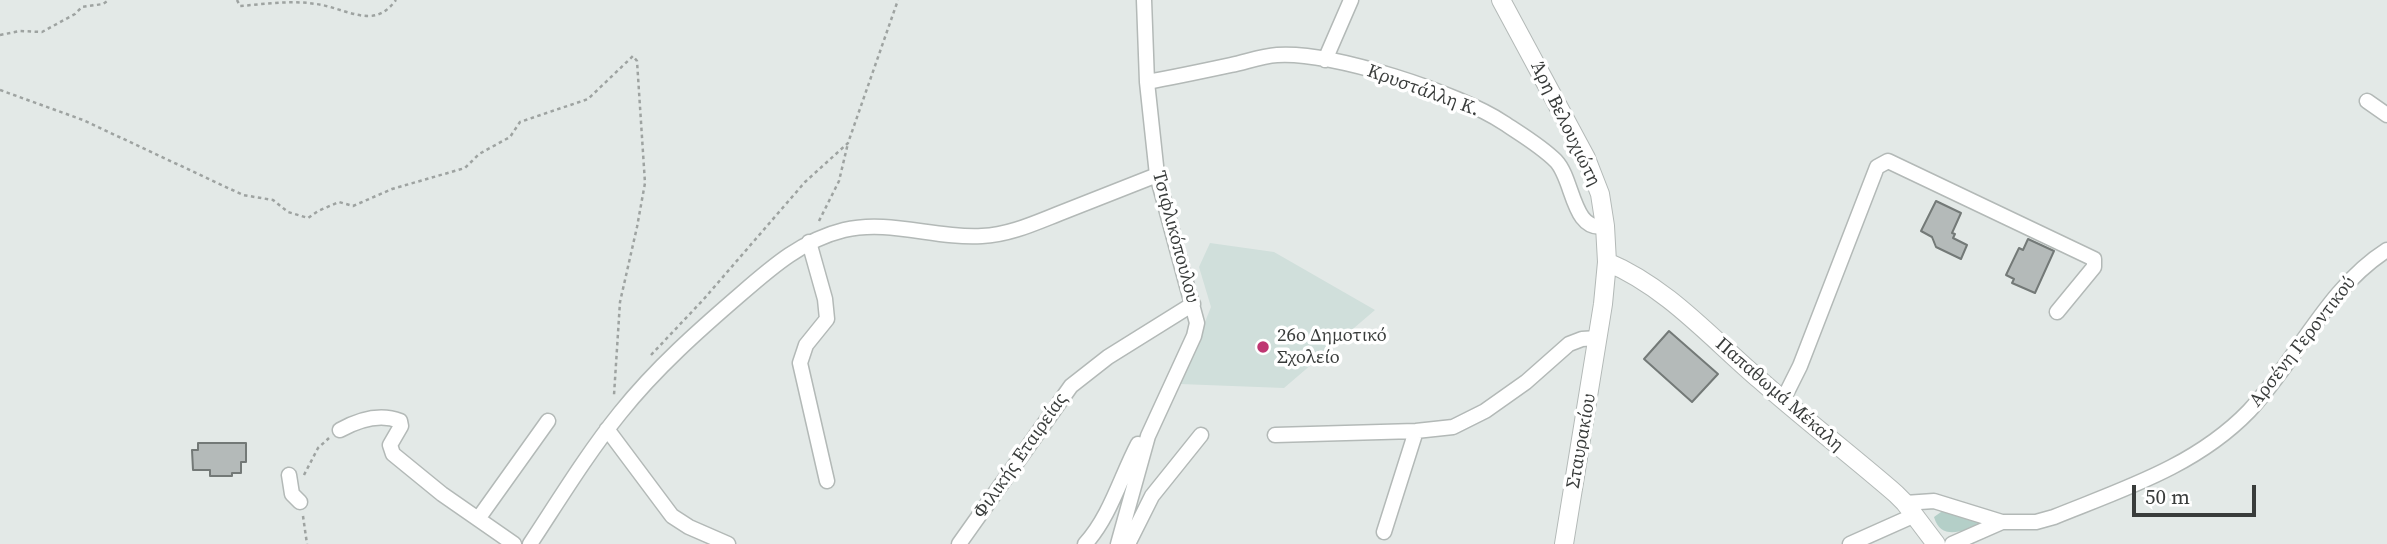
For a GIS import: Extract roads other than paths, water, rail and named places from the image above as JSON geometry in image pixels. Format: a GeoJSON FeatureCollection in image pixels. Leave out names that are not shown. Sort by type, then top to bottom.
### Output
{"type":"FeatureCollection","features":[{"type":"Feature","properties":{"kind":"street","name":"Τσιφλικόπουλου"},"geometry":{"type":"LineString","coordinates":[[1118,544],[1135,477],[1152,426],[1194,336],[1197,323],[1157,175],[1147,82],[1144,0]]}},
{"type":"Feature","properties":{"kind":"street"},"geometry":{"type":"LineString","coordinates":[[1325,60],[1350,0]]}},
{"type":"Feature","properties":{"kind":"street","name":"Άρη Βελουχιώτη"},"geometry":{"type":"LineString","coordinates":[[1502,0],[1586,158],[1600,194],[1607,262],[1598,338]]}},
{"type":"Feature","properties":{"kind":"street","name":"Κρυστάλλη Κ."},"geometry":{"type":"LineString","coordinates":[[1147,82],[1275,55],[1325,60],[1402,79],[1501,121],[1556,162],[1566,177],[1578,212],[1585,222],[1592,227],[1605,226]]}},
{"type":"Feature","properties":{"kind":"street"},"geometry":{"type":"LineString","coordinates":[[2367,101],[2387,115]]}},
{"type":"Feature","properties":{"kind":"street"},"geometry":{"type":"LineString","coordinates":[[1783,400],[1800,366],[1877,167],[1882,162],[1888,161],[2094,260],[2094,267],[2057,312]]}},
{"type":"Feature","properties":{"kind":"street"},"geometry":{"type":"LineString","coordinates":[[530,544],[622,411],[697,332],[787,255],[809,242],[846,229],[869,227],[968,236],[995,235],[1034,223],[1157,175]]}},
{"type":"Feature","properties":{"kind":"street"},"geometry":{"type":"LineString","coordinates":[[809,242],[825,299],[827,319],[806,345],[800,363],[827,481]]}},
{"type":"Feature","properties":{"kind":"street","name":"Αρσένη Γεροντικού"},"geometry":{"type":"LineString","coordinates":[[1952,544],[2002,522],[2036,522],[2054,517],[2181,464],[2218,438],[2248,412],[2285,368],[2350,281],[2372,259],[2387,250]]}},
{"type":"Feature","properties":{"kind":"street","name":"Παπαθωμά Μέκαλη"},"geometry":{"type":"LineString","coordinates":[[1607,262],[1626,270],[1658,290],[1910,509],[1936,544]]}},
{"type":"Feature","properties":{"kind":"street","name":"Φιλικής Εταιρείας"},"geometry":{"type":"LineString","coordinates":[[959,544],[1071,386],[1108,357],[1193,304]]}},
{"type":"Feature","properties":{"kind":"street"},"geometry":{"type":"LineString","coordinates":[[1275,435],[1448,428],[1465,422],[1526,382],[1569,344],[1582,339],[1598,338]]}},
{"type":"Feature","properties":{"kind":"street","name":"Σταυρακίου"},"geometry":{"type":"LineString","coordinates":[[1564,544],[1598,338]]}},
{"type":"Feature","properties":{"kind":"street"},"geometry":{"type":"LineString","coordinates":[[340,430],[368,418],[400,421],[401,426],[390,445],[391,452],[442,494],[514,544]]}},
{"type":"Feature","properties":{"kind":"street"},"geometry":{"type":"LineString","coordinates":[[478,519],[548,421]]}},
{"type":"Feature","properties":{"kind":"street"},"geometry":{"type":"LineString","coordinates":[[1085,544],[1096,532],[1146,430],[1152,426]]}},
{"type":"Feature","properties":{"kind":"street"},"geometry":{"type":"LineString","coordinates":[[607,429],[672,516],[689,527],[728,544]]}},
{"type":"Feature","properties":{"kind":"street"},"geometry":{"type":"LineString","coordinates":[[1384,531],[1416,431]]}},
{"type":"Feature","properties":{"kind":"street"},"geometry":{"type":"LineString","coordinates":[[1128,544],[1152,496],[1201,435]]}},
{"type":"Feature","properties":{"kind":"street"},"geometry":{"type":"LineString","coordinates":[[289,475],[292,494],[300,502]]}},
{"type":"Feature","properties":{"kind":"street"},"geometry":{"type":"LineString","coordinates":[[1850,544],[1910,509],[1934,501],[2002,522]]}},
{"type":"Feature","properties":{"kind":"place","name":"26ο Δημοτικό Σχολείο"},"geometry":{"type":"Point","coordinates":[1263,347]}}]}
